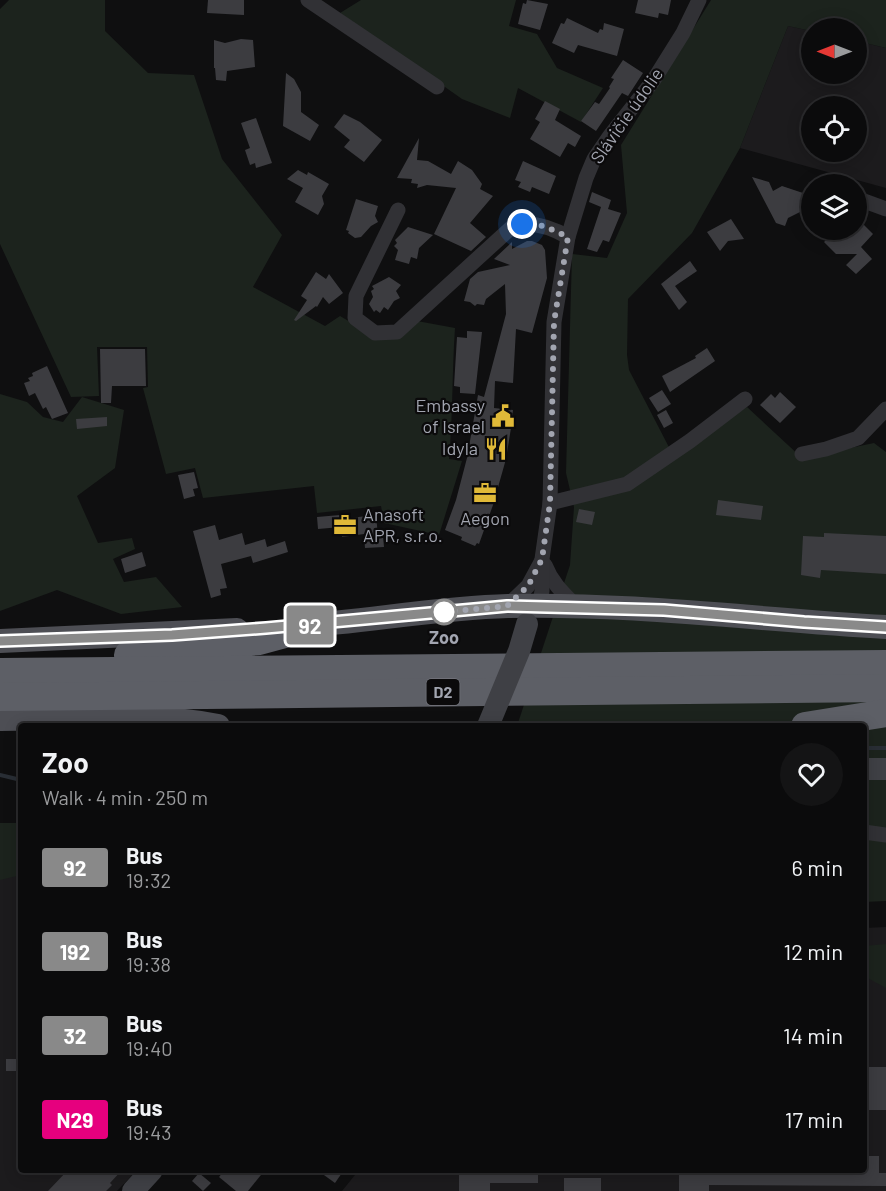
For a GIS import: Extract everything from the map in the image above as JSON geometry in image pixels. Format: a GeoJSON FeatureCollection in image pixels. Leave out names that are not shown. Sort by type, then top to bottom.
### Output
{"type":"FeatureCollection","features":[{"type":"Feature","properties":{"kind":"highway"},"geometry":{"type":"LineString","coordinates":[[0,668],[259,641],[318,625]]}},
{"type":"Feature","properties":{"kind":"highway","name":"D2"},"geometry":{"type":"LineString","coordinates":[[0,672],[886,664]]}},
{"type":"Feature","properties":{"kind":"highway","name":"D2"},"geometry":{"type":"LineString","coordinates":[[0,697],[886,688]]}},
{"type":"Feature","properties":{"kind":"highway"},"geometry":{"type":"LineString","coordinates":[[824,723],[886,713]]}},
{"type":"Feature","properties":{"kind":"main road"},"geometry":{"type":"LineString","coordinates":[[0,641],[172,635],[318,625],[525,606],[664,610],[886,627]]}},
{"type":"Feature","properties":{"kind":"main road"},"geometry":{"type":"LineString","coordinates":[[0,719],[124,718],[201,723]]}},
{"type":"Feature","properties":{"kind":"street"},"geometry":{"type":"LineString","coordinates":[[308,0],[437,87]]}},
{"type":"Feature","properties":{"kind":"street","name":"Slávičie údolie"},"geometry":{"type":"LineString","coordinates":[[525,606],[542,559],[556,501],[554,322],[568,237],[594,159],[653,81],[683,33],[699,0]]}},
{"type":"Feature","properties":{"kind":"street"},"geometry":{"type":"LineString","coordinates":[[867,202],[886,209]]}},
{"type":"Feature","properties":{"kind":"street"},"geometry":{"type":"LineString","coordinates":[[398,210],[356,296],[355,318],[375,333],[397,332],[513,226],[522,224],[544,226],[568,237]]}},
{"type":"Feature","properties":{"kind":"street"},"geometry":{"type":"LineString","coordinates":[[556,501],[627,484],[690,441],[745,399]]}},
{"type":"Feature","properties":{"kind":"street"},"geometry":{"type":"LineString","coordinates":[[802,454],[858,438],[886,409]]}},
{"type":"Feature","properties":{"kind":"street"},"geometry":{"type":"LineString","coordinates":[[542,559],[554,583],[578,608]]}},
{"type":"Feature","properties":{"kind":"street","name":"Slávičie údolie"},"geometry":{"type":"LineString","coordinates":[[525,606],[542,591],[542,559]]}},
{"type":"Feature","properties":{"kind":"street"},"geometry":{"type":"LineString","coordinates":[[489,723],[519,651],[525,606]]}},
{"type":"Feature","properties":{"kind":"street"},"geometry":{"type":"LineString","coordinates":[[867,769],[886,769]]}},
{"type":"Feature","properties":{"kind":"street"},"geometry":{"type":"LineString","coordinates":[[867,832],[886,835]]}},
{"type":"Feature","properties":{"kind":"street"},"geometry":{"type":"LineString","coordinates":[[133,1191],[149,1173]]}},
{"type":"Feature","properties":{"kind":"shaded area"},"geometry":{"type":"Polygon","coordinates":[[[9,0],[105,0],[105,31],[148,73],[194,75],[222,159],[282,235],[253,287],[325,326],[340,316],[374,336],[417,321],[455,328],[449,459],[462,461],[439,535],[384,523],[381,506],[317,513],[314,486],[203,498],[195,468],[166,474],[143,388],[148,387],[147,347],[97,347],[99,396],[71,397],[0,244],[0,9],[9,0]]]}},
{"type":"Feature","properties":{"kind":"shaded area"},"geometry":{"type":"Polygon","coordinates":[[[361,0],[516,0],[509,26],[537,34],[557,68],[603,88],[581,122],[518,88],[510,118],[462,99],[340,13],[361,0]]]}},
{"type":"Feature","properties":{"kind":"shaded area"},"geometry":{"type":"Polygon","coordinates":[[[711,0],[886,0],[886,48],[867,43],[867,18],[801,18],[801,29],[788,26],[740,148],[692,233],[628,299],[627,355],[629,370],[673,455],[747,407],[802,458],[874,443],[886,452],[886,901],[867,902],[867,723],[518,723],[570,565],[574,507],[566,473],[572,254],[607,258],[627,213],[621,145],[711,0]]]}},
{"type":"Feature","properties":{"kind":"shaded area"},"geometry":{"type":"Polygon","coordinates":[[[788,26],[801,29],[801,84],[867,84],[867,43],[886,48],[886,188],[867,183],[867,174],[835,174],[740,148],[788,26]]]}},
{"type":"Feature","properties":{"kind":"shaded area"},"geometry":{"type":"Polygon","coordinates":[[[0,394],[27,402],[43,417],[63,422],[82,397],[124,410],[115,468],[77,496],[98,543],[132,538],[135,549],[113,559],[124,582],[156,577],[182,607],[121,614],[57,590],[0,611],[0,394]]]}},
{"type":"Feature","properties":{"kind":"shaded area"},"geometry":{"type":"Polygon","coordinates":[[[0,823],[18,823],[18,876],[0,880],[0,823]]]}},
{"type":"Feature","properties":{"kind":"shaded area"},"geometry":{"type":"Polygon","coordinates":[[[18,866],[18,1173],[134,1173],[117,1191],[0,1191],[0,870],[18,866]]]}},
{"type":"Feature","properties":{"kind":"shaded area"},"geometry":{"type":"Polygon","coordinates":[[[886,927],[886,1191],[342,1191],[357,1173],[867,1173],[867,928],[886,927]]]}},
{"type":"Feature","properties":{"kind":"shaded area"},"geometry":{"type":"Polygon","coordinates":[[[886,944],[886,988],[867,978],[867,946],[886,944]]]}},
{"type":"Feature","properties":{"kind":"building"},"geometry":{"type":"Polygon","coordinates":[[[208,0],[244,0],[244,15],[207,13],[208,0]]]}},
{"type":"Feature","properties":{"kind":"building"},"geometry":{"type":"Polygon","coordinates":[[[527,0],[548,4],[540,30],[518,24],[523,3],[526,4],[527,0]]]}},
{"type":"Feature","properties":{"kind":"building"},"geometry":{"type":"Polygon","coordinates":[[[638,0],[671,0],[668,15],[659,13],[658,18],[635,13],[638,0]]]}},
{"type":"Feature","properties":{"kind":"building"},"geometry":{"type":"Polygon","coordinates":[[[567,18],[598,33],[600,29],[603,30],[604,23],[624,29],[617,56],[578,45],[574,53],[552,43],[561,23],[564,24],[567,18]]]}},
{"type":"Feature","properties":{"kind":"building"},"geometry":{"type":"Polygon","coordinates":[[[241,39],[253,40],[255,67],[227,71],[226,81],[216,80],[214,40],[225,43],[241,39]]]}},
{"type":"Feature","properties":{"kind":"building"},"geometry":{"type":"Polygon","coordinates":[[[623,60],[643,73],[628,96],[622,93],[596,131],[581,121],[595,102],[599,104],[610,88],[614,79],[611,78],[623,60]]]}},
{"type":"Feature","properties":{"kind":"building"},"geometry":{"type":"Polygon","coordinates":[[[286,73],[294,79],[301,92],[301,112],[319,125],[310,141],[283,126],[286,73]]]}},
{"type":"Feature","properties":{"kind":"building"},"geometry":{"type":"Polygon","coordinates":[[[545,101],[560,109],[555,120],[581,136],[575,147],[568,143],[560,157],[530,139],[540,122],[535,119],[545,101]]]}},
{"type":"Feature","properties":{"kind":"building"},"geometry":{"type":"Polygon","coordinates":[[[344,114],[360,122],[382,140],[364,162],[344,147],[350,140],[334,127],[344,114]]]}},
{"type":"Feature","properties":{"kind":"building"},"geometry":{"type":"Polygon","coordinates":[[[256,118],[272,163],[256,168],[255,163],[250,165],[245,150],[250,148],[241,123],[256,118]]]}},
{"type":"Feature","properties":{"kind":"building"},"geometry":{"type":"Polygon","coordinates":[[[419,138],[417,160],[428,161],[451,174],[458,161],[472,170],[482,184],[480,189],[493,196],[470,223],[486,237],[471,251],[434,234],[456,188],[427,185],[417,188],[418,184],[411,183],[412,179],[397,178],[419,138]]]}},
{"type":"Feature","properties":{"kind":"building"},"geometry":{"type":"Polygon","coordinates":[[[523,161],[556,176],[549,194],[532,187],[530,192],[518,187],[521,182],[515,180],[523,161]]]}},
{"type":"Feature","properties":{"kind":"building"},"geometry":{"type":"Polygon","coordinates":[[[298,170],[307,175],[308,172],[329,184],[322,196],[324,204],[318,215],[295,202],[303,188],[287,179],[298,170]]]}},
{"type":"Feature","properties":{"kind":"building"},"geometry":{"type":"Polygon","coordinates":[[[752,177],[769,182],[773,191],[782,186],[801,192],[801,212],[788,218],[785,226],[776,223],[752,177]]]}},
{"type":"Feature","properties":{"kind":"building"},"geometry":{"type":"Polygon","coordinates":[[[592,192],[611,200],[608,209],[621,213],[609,242],[603,240],[597,252],[587,249],[601,207],[589,202],[592,192]]]}},
{"type":"Feature","properties":{"kind":"building"},"geometry":{"type":"Polygon","coordinates":[[[356,199],[378,206],[375,216],[378,222],[361,237],[355,238],[346,230],[356,199]]]}},
{"type":"Feature","properties":{"kind":"building"},"geometry":{"type":"Polygon","coordinates":[[[731,219],[744,239],[728,241],[720,251],[707,232],[731,219]]]}},
{"type":"Feature","properties":{"kind":"building"},"geometry":{"type":"Polygon","coordinates":[[[408,227],[433,235],[419,248],[417,259],[411,257],[409,264],[395,260],[398,250],[394,246],[397,243],[395,240],[408,227]]]}},
{"type":"Feature","properties":{"kind":"building"},"geometry":{"type":"Polygon","coordinates":[[[867,228],[873,234],[861,247],[872,259],[856,274],[846,265],[857,254],[836,254],[824,242],[826,240],[867,240],[867,228]]]}},
{"type":"Feature","properties":{"kind":"building"},"geometry":{"type":"Polygon","coordinates":[[[527,241],[542,245],[545,250],[547,278],[532,333],[516,329],[513,383],[495,381],[494,408],[513,410],[511,428],[506,459],[493,505],[479,544],[475,546],[461,540],[462,537],[445,530],[467,458],[478,395],[484,397],[506,314],[505,284],[486,299],[484,305],[475,306],[464,301],[470,279],[478,272],[510,265],[494,259],[512,242],[512,249],[527,241]]]}},
{"type":"Feature","properties":{"kind":"building"},"geometry":{"type":"Polygon","coordinates":[[[690,261],[697,271],[675,286],[687,302],[679,310],[661,284],[690,261]]]}},
{"type":"Feature","properties":{"kind":"building"},"geometry":{"type":"Polygon","coordinates":[[[316,272],[326,279],[329,274],[343,293],[329,304],[323,297],[317,307],[296,321],[294,320],[307,300],[301,296],[316,272]]]}},
{"type":"Feature","properties":{"kind":"building"},"geometry":{"type":"Polygon","coordinates":[[[389,277],[401,285],[396,291],[400,298],[394,301],[388,310],[384,307],[380,313],[376,310],[374,312],[369,304],[373,297],[372,286],[389,277]]]}},
{"type":"Feature","properties":{"kind":"building"},"geometry":{"type":"Polygon","coordinates":[[[467,331],[482,332],[475,394],[460,393],[460,387],[454,386],[457,337],[467,338],[467,331]]]}},
{"type":"Feature","properties":{"kind":"building"},"geometry":{"type":"Polygon","coordinates":[[[707,348],[715,361],[670,392],[662,376],[696,358],[695,356],[707,348]]]}},
{"type":"Feature","properties":{"kind":"building"},"geometry":{"type":"Polygon","coordinates":[[[100,349],[145,349],[146,386],[112,386],[111,403],[101,403],[100,349]]]}},
{"type":"Feature","properties":{"kind":"building"},"geometry":{"type":"Polygon","coordinates":[[[47,366],[68,413],[52,419],[46,407],[43,409],[35,393],[29,396],[24,383],[30,381],[28,378],[33,376],[32,373],[47,366]]]}},
{"type":"Feature","properties":{"kind":"building"},"geometry":{"type":"Polygon","coordinates":[[[662,390],[671,404],[658,412],[649,398],[662,390]]]}},
{"type":"Feature","properties":{"kind":"building"},"geometry":{"type":"Polygon","coordinates":[[[780,392],[796,407],[780,423],[760,405],[771,394],[775,398],[780,392]]]}},
{"type":"Feature","properties":{"kind":"building"},"geometry":{"type":"Polygon","coordinates":[[[666,410],[673,423],[664,428],[657,415],[666,410]]]}},
{"type":"Feature","properties":{"kind":"building"},"geometry":{"type":"Polygon","coordinates":[[[107,417],[107,426],[77,429],[76,419],[107,417]]]}},
{"type":"Feature","properties":{"kind":"building"},"geometry":{"type":"Polygon","coordinates":[[[194,472],[198,488],[193,489],[195,496],[184,499],[178,475],[194,472]]]}},
{"type":"Feature","properties":{"kind":"building"},"geometry":{"type":"Polygon","coordinates":[[[718,500],[763,506],[761,520],[716,515],[718,500]]]}},
{"type":"Feature","properties":{"kind":"building"},"geometry":{"type":"Polygon","coordinates":[[[579,509],[595,512],[592,525],[576,522],[579,509]]]}},
{"type":"Feature","properties":{"kind":"building","name":"Anasoft APR, s.r.o."},"geometry":{"type":"Polygon","coordinates":[[[340,515],[341,519],[376,515],[378,536],[383,536],[384,547],[365,548],[364,534],[342,537],[341,527],[318,529],[317,517],[340,515]]]}},
{"type":"Feature","properties":{"kind":"building"},"geometry":{"type":"Polygon","coordinates":[[[215,525],[219,540],[242,533],[245,545],[265,539],[267,547],[285,541],[288,552],[253,563],[251,556],[221,564],[227,588],[220,589],[221,595],[211,598],[193,531],[215,525]]]}},
{"type":"Feature","properties":{"kind":"building"},"geometry":{"type":"Polygon","coordinates":[[[824,533],[886,536],[886,574],[821,570],[820,578],[801,575],[803,536],[824,537],[824,533]]]}},
{"type":"Feature","properties":{"kind":"building"},"geometry":{"type":"Polygon","coordinates":[[[142,552],[146,566],[125,573],[121,559],[142,552]]]}},
{"type":"Feature","properties":{"kind":"building"},"geometry":{"type":"Polygon","coordinates":[[[6,1059],[18,1059],[18,1071],[6,1071],[6,1059]]]}},
{"type":"Feature","properties":{"kind":"building"},"geometry":{"type":"Polygon","coordinates":[[[867,1067],[886,1067],[886,1110],[867,1110],[867,1067]]]}},
{"type":"Feature","properties":{"kind":"building"},"geometry":{"type":"Polygon","coordinates":[[[867,1156],[879,1156],[879,1173],[886,1173],[886,1186],[709,1185],[709,1191],[679,1191],[679,1173],[867,1173],[867,1156]]]}},
{"type":"Feature","properties":{"kind":"building"},"geometry":{"type":"Polygon","coordinates":[[[65,1173],[119,1173],[106,1191],[48,1191],[65,1173]]]}},
{"type":"Feature","properties":{"kind":"building"},"geometry":{"type":"Polygon","coordinates":[[[199,1173],[211,1183],[203,1191],[192,1181],[199,1173]]]}},
{"type":"Feature","properties":{"kind":"building"},"geometry":{"type":"Polygon","coordinates":[[[222,1173],[263,1173],[248,1191],[236,1191],[219,1177],[222,1173]]]}},
{"type":"Feature","properties":{"kind":"building"},"geometry":{"type":"Polygon","coordinates":[[[321,1173],[342,1173],[335,1183],[321,1173]]]}},
{"type":"Feature","properties":{"kind":"building"},"geometry":{"type":"Polygon","coordinates":[[[459,1173],[538,1173],[538,1183],[490,1183],[490,1191],[459,1191],[459,1173]]]}},
{"type":"Feature","properties":{"kind":"building"},"geometry":{"type":"Polygon","coordinates":[[[564,1178],[601,1178],[601,1191],[564,1191],[564,1178]]]}},
{"type":"Feature","properties":{"kind":"waterway"},"geometry":{"type":"LineString","coordinates":[[867,748],[886,748]]}},
{"type":"Feature","properties":{"kind":"waterway"},"geometry":{"type":"LineString","coordinates":[[0,775],[18,779]]}},
{"type":"Feature","properties":{"kind":"bus line","name":"92"},"geometry":{"type":"LineString","coordinates":[[0,641],[172,635],[318,625],[507,606],[664,610],[886,627]]}},
{"type":"Feature","properties":{"kind":"place","name":"Embassy of Israel"},"geometry":{"type":"Point","coordinates":[503,416]}},
{"type":"Feature","properties":{"kind":"place","name":"Idyla"},"geometry":{"type":"Point","coordinates":[496,449]}},
{"type":"Feature","properties":{"kind":"place","name":"Aegon"},"geometry":{"type":"Point","coordinates":[485,493]}},
{"type":"Feature","properties":{"kind":"place","name":"Anasoft APR, s.r.o."},"geometry":{"type":"Point","coordinates":[345,525]}},
{"type":"Feature","properties":{"kind":"place","name":"Zoo"},"geometry":{"type":"Point","coordinates":[444,612]}},
{"type":"Feature","properties":{"kind":"route"},"geometry":{"type":"LineString","coordinates":[[444,612],[507,606],[528,586],[542,559],[550,503],[554,322],[568,237],[544,226],[522,224]]}}]}
